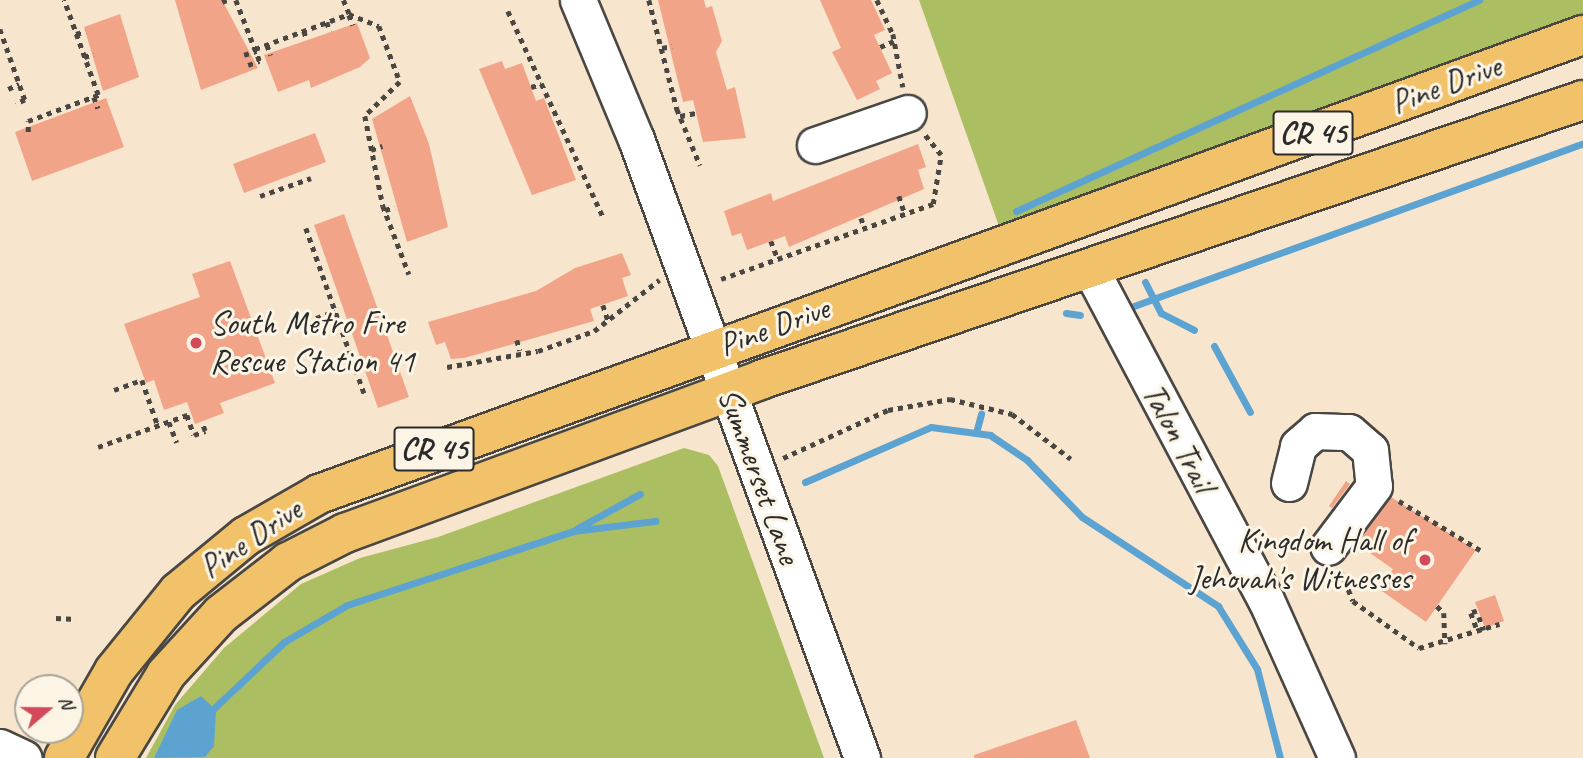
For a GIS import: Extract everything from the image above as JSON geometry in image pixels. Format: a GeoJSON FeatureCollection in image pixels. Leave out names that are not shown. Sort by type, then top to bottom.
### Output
{"type":"FeatureCollection","features":[{"type":"Feature","properties":{"kind":"main road","name":"Pine Drive"},"geometry":{"type":"LineString","coordinates":[[64,758],[105,683],[160,611],[257,529],[357,477],[1583,35]]}},
{"type":"Feature","properties":{"kind":"main road","name":"Pine Drive"},"geometry":{"type":"LineString","coordinates":[[115,758],[180,657],[234,602],[288,562],[396,511],[729,392],[1583,100]]}},
{"type":"Feature","properties":{"kind":"street","name":"Summerset Lane"},"geometry":{"type":"LineString","coordinates":[[578,0],[729,392],[862,758]]}},
{"type":"Feature","properties":{"kind":"street"},"geometry":{"type":"LineString","coordinates":[[814,145],[910,112]]}},
{"type":"Feature","properties":{"kind":"street","name":"Talon Trail"},"geometry":{"type":"LineString","coordinates":[[1091,270],[1266,600],[1338,758]]}},
{"type":"Feature","properties":{"kind":"street"},"geometry":{"type":"LineString","coordinates":[[1289,483],[1298,446],[1315,431],[1349,432],[1370,450],[1374,485],[1335,555]]}},
{"type":"Feature","properties":{"kind":"street"},"geometry":{"type":"LineString","coordinates":[[0,747],[24,758]]}},
{"type":"Feature","properties":{"kind":"path"},"geometry":{"type":"LineString","coordinates":[[64,0],[86,65],[98,87],[94,97],[98,108]]}},
{"type":"Feature","properties":{"kind":"path"},"geometry":{"type":"LineString","coordinates":[[236,0],[259,61],[248,65]]}},
{"type":"Feature","properties":{"kind":"path"},"geometry":{"type":"LineString","coordinates":[[344,0],[353,25]]}},
{"type":"Feature","properties":{"kind":"path"},"geometry":{"type":"LineString","coordinates":[[649,0],[674,100],[699,165]]}},
{"type":"Feature","properties":{"kind":"path"},"geometry":{"type":"LineString","coordinates":[[721,279],[933,204],[941,155],[910,112],[894,41],[877,0]]}},
{"type":"Feature","properties":{"kind":"path"},"geometry":{"type":"LineString","coordinates":[[244,55],[358,10]]}},
{"type":"Feature","properties":{"kind":"path"},"geometry":{"type":"LineString","coordinates":[[509,11],[576,169],[604,219]]}},
{"type":"Feature","properties":{"kind":"path"},"geometry":{"type":"LineString","coordinates":[[235,17],[242,14]]}},
{"type":"Feature","properties":{"kind":"path"},"geometry":{"type":"LineString","coordinates":[[349,14],[379,26],[400,82],[365,116],[385,210],[410,274]]}},
{"type":"Feature","properties":{"kind":"path"},"geometry":{"type":"LineString","coordinates":[[327,22],[330,32]]}},
{"type":"Feature","properties":{"kind":"path"},"geometry":{"type":"LineString","coordinates":[[311,28],[314,34]]}},
{"type":"Feature","properties":{"kind":"path"},"geometry":{"type":"LineString","coordinates":[[0,29],[11,71],[25,100],[16,104]]}},
{"type":"Feature","properties":{"kind":"path"},"geometry":{"type":"LineString","coordinates":[[76,34],[86,31]]}},
{"type":"Feature","properties":{"kind":"path"},"geometry":{"type":"LineString","coordinates":[[304,31],[306,37]]}},
{"type":"Feature","properties":{"kind":"path"},"geometry":{"type":"LineString","coordinates":[[242,36],[249,33]]}},
{"type":"Feature","properties":{"kind":"path"},"geometry":{"type":"LineString","coordinates":[[287,37],[291,46]]}},
{"type":"Feature","properties":{"kind":"path"},"geometry":{"type":"LineString","coordinates":[[880,47],[894,41]]}},
{"type":"Feature","properties":{"kind":"path"},"geometry":{"type":"LineString","coordinates":[[267,44],[271,55]]}},
{"type":"Feature","properties":{"kind":"path"},"geometry":{"type":"LineString","coordinates":[[662,48],[672,46]]}},
{"type":"Feature","properties":{"kind":"path"},"geometry":{"type":"LineString","coordinates":[[84,57],[94,54]]}},
{"type":"Feature","properties":{"kind":"path"},"geometry":{"type":"LineString","coordinates":[[86,65],[93,63]]}},
{"type":"Feature","properties":{"kind":"path"},"geometry":{"type":"LineString","coordinates":[[667,68],[674,66]]}},
{"type":"Feature","properties":{"kind":"path"},"geometry":{"type":"LineString","coordinates":[[8,89],[19,84]]}},
{"type":"Feature","properties":{"kind":"path"},"geometry":{"type":"LineString","coordinates":[[531,87],[541,84]]}},
{"type":"Feature","properties":{"kind":"path"},"geometry":{"type":"LineString","coordinates":[[29,132],[28,121],[60,112],[94,97]]}},
{"type":"Feature","properties":{"kind":"path"},"geometry":{"type":"LineString","coordinates":[[674,100],[682,97]]}},
{"type":"Feature","properties":{"kind":"path"},"geometry":{"type":"LineString","coordinates":[[680,116],[696,113]]}},
{"type":"Feature","properties":{"kind":"path"},"geometry":{"type":"LineString","coordinates":[[371,150],[382,146]]}},
{"type":"Feature","properties":{"kind":"path"},"geometry":{"type":"LineString","coordinates":[[378,178],[385,176]]}},
{"type":"Feature","properties":{"kind":"path"},"geometry":{"type":"LineString","coordinates":[[260,196],[311,178]]}},
{"type":"Feature","properties":{"kind":"path"},"geometry":{"type":"LineString","coordinates":[[899,196],[905,215]]}},
{"type":"Feature","properties":{"kind":"path"},"geometry":{"type":"LineString","coordinates":[[385,210],[395,207]]}},
{"type":"Feature","properties":{"kind":"path"},"geometry":{"type":"LineString","coordinates":[[861,218],[865,228]]}},
{"type":"Feature","properties":{"kind":"path"},"geometry":{"type":"LineString","coordinates":[[842,226],[846,235]]}},
{"type":"Feature","properties":{"kind":"path"},"geometry":{"type":"LineString","coordinates":[[306,228],[365,396]]}},
{"type":"Feature","properties":{"kind":"path"},"geometry":{"type":"LineString","coordinates":[[397,241],[405,239]]}},
{"type":"Feature","properties":{"kind":"path"},"geometry":{"type":"LineString","coordinates":[[771,241],[778,259]]}},
{"type":"Feature","properties":{"kind":"path"},"geometry":{"type":"LineString","coordinates":[[799,244],[800,251]]}},
{"type":"Feature","properties":{"kind":"path"},"geometry":{"type":"LineString","coordinates":[[446,367],[471,357],[493,361],[520,351],[542,349],[590,332],[663,278]]}},
{"type":"Feature","properties":{"kind":"path"},"geometry":{"type":"LineString","coordinates":[[603,305],[608,320]]}},
{"type":"Feature","properties":{"kind":"path"},"geometry":{"type":"LineString","coordinates":[[316,318],[335,310]]}},
{"type":"Feature","properties":{"kind":"path"},"geometry":{"type":"LineString","coordinates":[[587,324],[590,332]]}},
{"type":"Feature","properties":{"kind":"path"},"geometry":{"type":"LineString","coordinates":[[572,329],[575,337]]}},
{"type":"Feature","properties":{"kind":"path"},"geometry":{"type":"LineString","coordinates":[[517,340],[520,351]]}},
{"type":"Feature","properties":{"kind":"path"},"geometry":{"type":"LineString","coordinates":[[539,341],[542,349]]}},
{"type":"Feature","properties":{"kind":"path"},"geometry":{"type":"LineString","coordinates":[[114,390],[142,380],[158,426]]}},
{"type":"Feature","properties":{"kind":"path"},"geometry":{"type":"LineString","coordinates":[[758,473],[888,410],[950,399],[1012,414],[1071,459]]}},
{"type":"Feature","properties":{"kind":"path"},"geometry":{"type":"LineString","coordinates":[[98,447],[187,415],[194,435],[205,431],[202,423]]}},
{"type":"Feature","properties":{"kind":"path"},"geometry":{"type":"LineString","coordinates":[[169,422],[177,443]]}},
{"type":"Feature","properties":{"kind":"path"},"geometry":{"type":"LineString","coordinates":[[1390,494],[1480,550]]}},
{"type":"Feature","properties":{"kind":"path"},"geometry":{"type":"LineString","coordinates":[[1335,555],[1344,586],[1360,608],[1419,648],[1445,644],[1499,624]]}},
{"type":"Feature","properties":{"kind":"path"},"geometry":{"type":"LineString","coordinates":[[1437,606],[1444,613],[1445,644]]}},
{"type":"Feature","properties":{"kind":"path"},"geometry":{"type":"LineString","coordinates":[[1477,611],[1471,613],[1481,631]]}},
{"type":"Feature","properties":{"kind":"path"},"geometry":{"type":"LineString","coordinates":[[1479,617],[1481,631]]}},
{"type":"Feature","properties":{"kind":"path"},"geometry":{"type":"LineString","coordinates":[[56,618],[76,619]]}},
{"type":"Feature","properties":{"kind":"green space"},"geometry":{"type":"Polygon","coordinates":[[[919,0],[1583,0],[1583,17],[1000,229],[919,0]]]}},
{"type":"Feature","properties":{"kind":"green space"},"geometry":{"type":"Polygon","coordinates":[[[684,448],[709,455],[718,466],[824,758],[146,758],[175,705],[224,648],[301,584],[360,558],[438,537],[684,448]]]}},
{"type":"Feature","properties":{"kind":"water"},"geometry":{"type":"Polygon","coordinates":[[[201,696],[216,710],[214,746],[205,757],[154,758],[177,710],[201,696]]]}},
{"type":"Feature","properties":{"kind":"building"},"geometry":{"type":"Polygon","coordinates":[[[175,0],[222,0],[258,68],[201,90],[175,0]]]}},
{"type":"Feature","properties":{"kind":"building"},"geometry":{"type":"Polygon","coordinates":[[[658,0],[704,0],[706,8],[712,6],[722,41],[716,52],[727,90],[735,87],[746,138],[703,142],[693,100],[683,102],[658,0]]]}},
{"type":"Feature","properties":{"kind":"building"},"geometry":{"type":"Polygon","coordinates":[[[820,0],[871,0],[885,30],[874,35],[892,73],[876,81],[880,89],[857,100],[832,52],[841,48],[820,0]]]}},
{"type":"Feature","properties":{"kind":"building"},"geometry":{"type":"Polygon","coordinates":[[[120,14],[139,77],[103,91],[84,27],[120,14]]]}},
{"type":"Feature","properties":{"kind":"building"},"geometry":{"type":"Polygon","coordinates":[[[357,23],[370,58],[360,67],[311,88],[309,80],[278,92],[264,55],[357,23]]]}},
{"type":"Feature","properties":{"kind":"building"},"geometry":{"type":"Polygon","coordinates":[[[502,61],[505,69],[522,63],[536,101],[544,98],[576,180],[532,195],[479,69],[502,61]]]}},
{"type":"Feature","properties":{"kind":"building"},"geometry":{"type":"Polygon","coordinates":[[[410,96],[429,144],[448,227],[407,242],[372,119],[410,96]]]}},
{"type":"Feature","properties":{"kind":"building"},"geometry":{"type":"Polygon","coordinates":[[[106,98],[124,147],[32,181],[15,132],[106,98]]]}},
{"type":"Feature","properties":{"kind":"building"},"geometry":{"type":"Polygon","coordinates":[[[315,133],[326,162],[244,193],[233,164],[315,133]]]}},
{"type":"Feature","properties":{"kind":"building"},"geometry":{"type":"Polygon","coordinates":[[[918,144],[926,167],[918,170],[924,189],[789,247],[785,236],[747,250],[741,233],[732,236],[724,211],[771,193],[773,201],[918,144]]]}},
{"type":"Feature","properties":{"kind":"building"},"geometry":{"type":"Polygon","coordinates":[[[344,214],[409,397],[378,408],[314,225],[344,214]]]}},
{"type":"Feature","properties":{"kind":"building"},"geometry":{"type":"Polygon","coordinates":[[[622,253],[631,275],[622,278],[628,296],[590,309],[594,321],[464,358],[451,359],[445,342],[436,345],[428,322],[536,291],[575,268],[622,253]]]}},
{"type":"Feature","properties":{"kind":"building","name":"South Metro Fire Rescue Station 41"},"geometry":{"type":"Polygon","coordinates":[[[230,261],[275,383],[220,403],[224,413],[195,424],[187,402],[164,410],[154,380],[146,383],[124,324],[200,297],[192,274],[230,261]]]}},
{"type":"Feature","properties":{"kind":"building"},"geometry":{"type":"Polygon","coordinates":[[[1346,481],[1350,484],[1332,508],[1329,506],[1346,481]]]}},
{"type":"Feature","properties":{"kind":"building","name":"Kingdom Hall of Jehovah's Witnesses"},"geometry":{"type":"Polygon","coordinates":[[[1391,497],[1476,550],[1426,622],[1379,589],[1393,569],[1357,544],[1391,497]]]}},
{"type":"Feature","properties":{"kind":"building"},"geometry":{"type":"Polygon","coordinates":[[[1495,595],[1504,621],[1485,628],[1475,602],[1495,595]]]}},
{"type":"Feature","properties":{"kind":"building"},"geometry":{"type":"Polygon","coordinates":[[[1076,720],[1090,758],[974,758],[974,755],[1076,720]]]}},
{"type":"Feature","properties":{"kind":"waterway"},"geometry":{"type":"LineString","coordinates":[[1016,211],[1479,0]]}},
{"type":"Feature","properties":{"kind":"waterway"},"geometry":{"type":"LineString","coordinates":[[1131,307],[1583,143]]}},
{"type":"Feature","properties":{"kind":"waterway"},"geometry":{"type":"LineString","coordinates":[[1145,282],[1161,313],[1194,330]]}},
{"type":"Feature","properties":{"kind":"waterway"},"geometry":{"type":"LineString","coordinates":[[1066,313],[1080,315]]}},
{"type":"Feature","properties":{"kind":"waterway"},"geometry":{"type":"LineString","coordinates":[[1214,346],[1250,412]]}},
{"type":"Feature","properties":{"kind":"waterway"},"geometry":{"type":"LineString","coordinates":[[977,429],[981,414]]}},
{"type":"Feature","properties":{"kind":"waterway"},"geometry":{"type":"LineString","coordinates":[[805,482],[931,427],[990,435],[1027,460],[1082,517],[1218,606],[1257,669],[1280,758]]}},
{"type":"Feature","properties":{"kind":"waterway"},"geometry":{"type":"LineString","coordinates":[[576,529],[640,494]]}},
{"type":"Feature","properties":{"kind":"waterway"},"geometry":{"type":"LineString","coordinates":[[210,712],[284,642],[347,605],[573,531],[655,521]]}},
{"type":"Feature","properties":{"kind":"place","name":"South Metro Fire Rescue Station 41"},"geometry":{"type":"Point","coordinates":[196,343]}},
{"type":"Feature","properties":{"kind":"place","name":"Kingdom Hall of Jehovah's Witnesses"},"geometry":{"type":"Point","coordinates":[1425,560]}}]}
